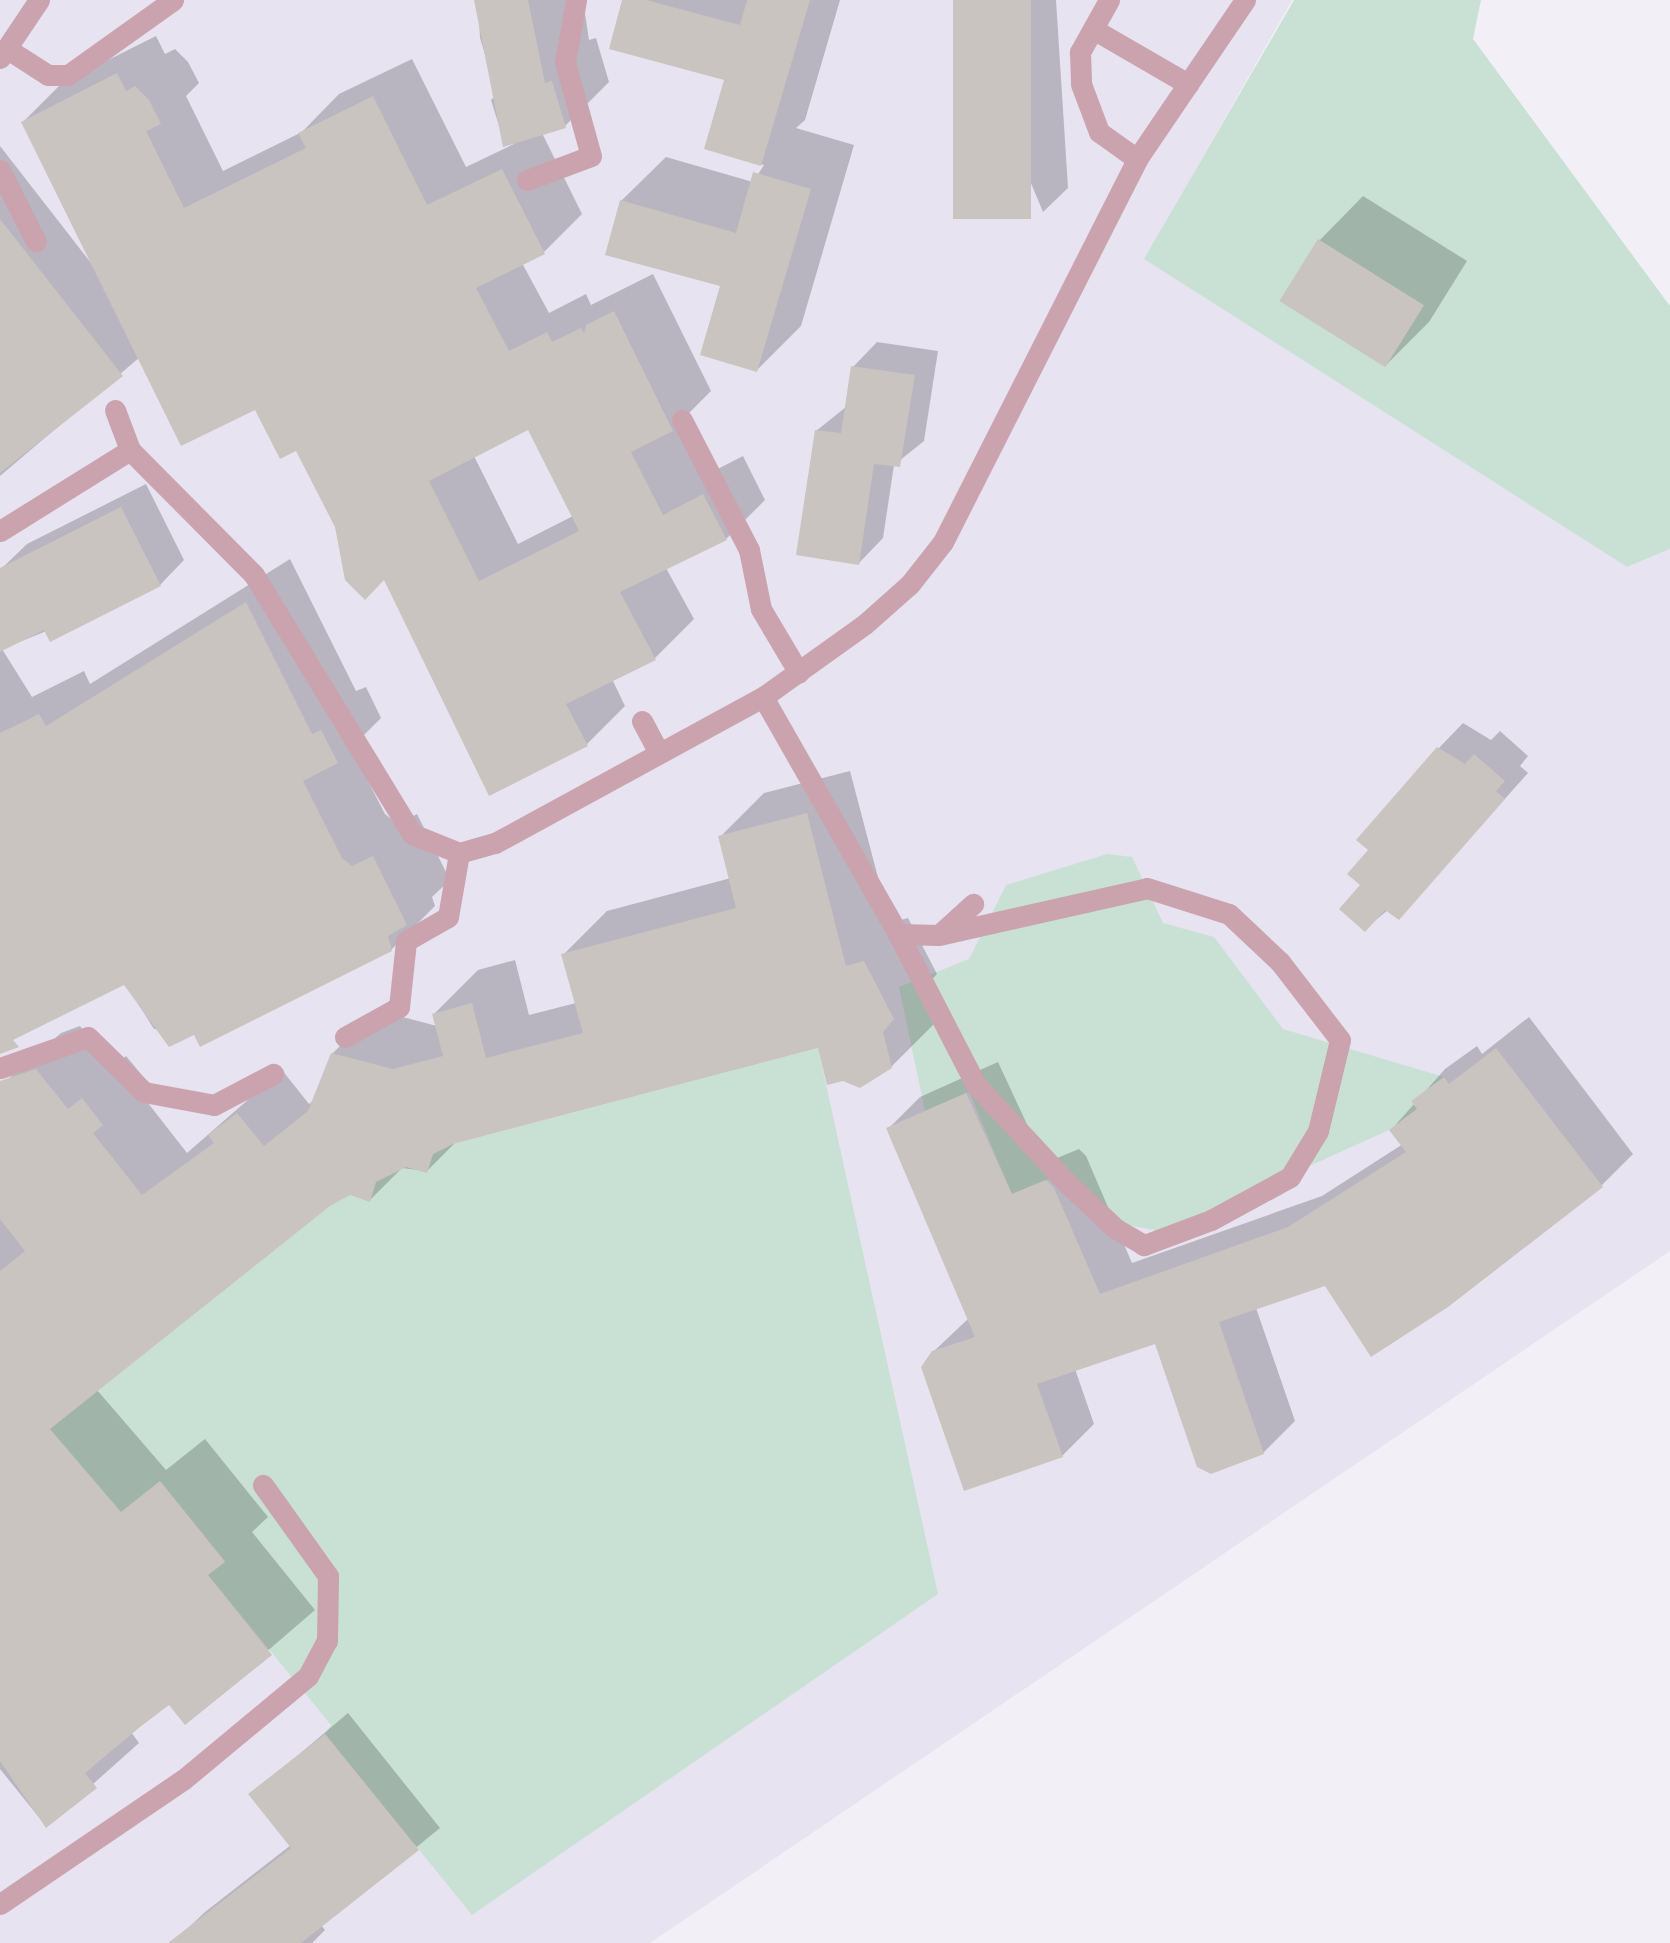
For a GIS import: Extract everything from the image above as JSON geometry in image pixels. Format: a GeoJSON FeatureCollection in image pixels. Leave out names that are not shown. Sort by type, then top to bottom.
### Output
{"type":"FeatureCollection","features":[{"type":"Feature","properties":{"kind":"lane"},"geometry":{"type":"LineString","coordinates":[[39,0],[5,54],[48,75],[68,75],[173,0]]}},
{"type":"Feature","properties":{"kind":"lane"},"geometry":{"type":"LineString","coordinates":[[527,180],[591,156],[565,62],[576,0]]}},
{"type":"Feature","properties":{"kind":"lane"},"geometry":{"type":"LineString","coordinates":[[1108,0],[1080,52],[1086,106],[1099,132],[1138,159]]}},
{"type":"Feature","properties":{"kind":"lane"},"geometry":{"type":"LineString","coordinates":[[116,410],[130,450],[254,575],[412,834],[459,853],[495,843],[763,697],[799,673],[910,584],[943,542],[1138,159],[1245,0]]}},
{"type":"Feature","properties":{"kind":"lane"},"geometry":{"type":"LineString","coordinates":[[1093,29],[1188,84]]}},
{"type":"Feature","properties":{"kind":"lane"},"geometry":{"type":"LineString","coordinates":[[0,170],[36,242]]}},
{"type":"Feature","properties":{"kind":"lane"},"geometry":{"type":"LineString","coordinates":[[682,420],[749,550],[761,609],[799,673]]}},
{"type":"Feature","properties":{"kind":"lane"},"geometry":{"type":"LineString","coordinates":[[0,531],[130,450]]}},
{"type":"Feature","properties":{"kind":"lane"},"geometry":{"type":"LineString","coordinates":[[763,697],[898,934],[976,1085],[1116,1229],[1144,1245],[1290,1177],[1318,1132],[1340,1040],[1280,962],[1229,914],[1147,888],[939,935],[898,934]]}},
{"type":"Feature","properties":{"kind":"lane"},"geometry":{"type":"LineString","coordinates":[[642,721],[659,753]]}},
{"type":"Feature","properties":{"kind":"lane"},"geometry":{"type":"LineString","coordinates":[[345,1037],[398,1007],[406,941],[448,917],[459,853]]}},
{"type":"Feature","properties":{"kind":"lane"},"geometry":{"type":"LineString","coordinates":[[939,935],[973,904]]}},
{"type":"Feature","properties":{"kind":"lane"},"geometry":{"type":"LineString","coordinates":[[0,1068],[88,1037],[144,1092],[214,1105],[273,1074]]}},
{"type":"Feature","properties":{"kind":"lane"},"geometry":{"type":"LineString","coordinates":[[0,1904],[184,1779],[308,1676],[327,1641],[328,1576],[263,1485]]}},
{"type":"Feature","properties":{"kind":"shaded area"},"geometry":{"type":"Polygon","coordinates":[[[0,0],[1292,0],[1145,259],[1627,567],[1670,549],[1670,1251],[650,1943],[0,1943],[0,0]]]}},
{"type":"Feature","properties":{"kind":"green space"},"geometry":{"type":"Polygon","coordinates":[[[1294,0],[1481,0],[1473,39],[1670,306],[1670,549],[1627,567],[1144,259],[1294,0]]]}},
{"type":"Feature","properties":{"kind":"green space"},"geometry":{"type":"Polygon","coordinates":[[[1107,854],[1132,857],[1163,923],[1214,937],[1283,1029],[1444,1077],[1411,1101],[1417,1109],[1389,1130],[1163,1232],[1123,1224],[1050,1178],[1012,1194],[969,1092],[925,1111],[899,987],[969,959],[1006,885],[1107,854]]]}},
{"type":"Feature","properties":{"kind":"green space"},"geometry":{"type":"Polygon","coordinates":[[[818,1048],[938,1594],[472,1915],[325,1734],[331,1725],[208,1575],[225,1561],[161,1482],[111,1520],[50,1429],[329,1205],[350,1195],[362,1199],[376,1182],[406,1167],[429,1167],[433,1154],[453,1144],[818,1048]]]}},
{"type":"Feature","properties":{"kind":"building"},"geometry":{"type":"Polygon","coordinates":[[[474,0],[528,0],[545,83],[552,81],[566,128],[503,147],[474,0]]]}},
{"type":"Feature","properties":{"kind":"building"},"geometry":{"type":"Polygon","coordinates":[[[622,0],[646,0],[740,25],[747,0],[810,0],[761,166],[704,149],[724,80],[609,49],[622,0]]]}},
{"type":"Feature","properties":{"kind":"building"},"geometry":{"type":"Polygon","coordinates":[[[953,0],[1031,0],[1031,219],[953,219],[953,0]]]}},
{"type":"Feature","properties":{"kind":"building"},"geometry":{"type":"Polygon","coordinates":[[[117,73],[126,91],[135,86],[149,100],[161,124],[146,131],[184,208],[306,148],[298,133],[373,96],[427,205],[502,169],[545,254],[476,288],[509,351],[547,332],[552,342],[581,328],[584,333],[586,325],[614,311],[673,431],[631,452],[663,515],[703,494],[727,540],[620,592],[656,660],[566,704],[588,746],[489,796],[384,580],[365,600],[345,580],[335,527],[296,451],[280,459],[255,410],[181,446],[21,122],[117,73]],[[528,430],[429,481],[479,581],[579,531],[528,430]]]}},
{"type":"Feature","properties":{"kind":"building"},"geometry":{"type":"Polygon","coordinates":[[[753,172],[811,189],[757,372],[700,355],[720,286],[605,255],[620,200],[736,233],[753,172]]]}},
{"type":"Feature","properties":{"kind":"building"},"geometry":{"type":"Polygon","coordinates":[[[0,219],[123,376],[0,473],[0,219]]]}},
{"type":"Feature","properties":{"kind":"building"},"geometry":{"type":"Polygon","coordinates":[[[1318,239],[1424,305],[1385,367],[1279,301],[1318,239]]]}},
{"type":"Feature","properties":{"kind":"building"},"geometry":{"type":"Polygon","coordinates":[[[851,366],[915,375],[900,467],[874,464],[859,565],[796,555],[815,430],[841,433],[851,366]]]}},
{"type":"Feature","properties":{"kind":"building"},"geometry":{"type":"Polygon","coordinates":[[[121,507],[161,586],[50,642],[44,630],[0,652],[0,568],[121,507]]]}},
{"type":"Feature","properties":{"kind":"building"},"geometry":{"type":"Polygon","coordinates":[[[246,602],[312,734],[321,730],[338,763],[303,781],[342,858],[352,866],[373,856],[407,925],[388,936],[392,951],[200,1047],[194,1035],[169,1047],[124,985],[13,1040],[19,1047],[0,1054],[0,733],[39,714],[46,726],[246,602]]]}},
{"type":"Feature","properties":{"kind":"building"},"geometry":{"type":"Polygon","coordinates":[[[1437,747],[1465,764],[1474,754],[1505,781],[1496,791],[1505,799],[1399,920],[1385,910],[1365,932],[1339,909],[1360,885],[1347,874],[1368,850],[1356,840],[1437,747]]]}},
{"type":"Feature","properties":{"kind":"building"},"geometry":{"type":"Polygon","coordinates":[[[807,813],[846,966],[864,961],[894,1019],[883,1032],[892,1068],[860,1088],[843,1081],[827,1085],[818,1048],[453,1144],[433,1154],[427,1173],[406,1167],[376,1182],[370,1202],[350,1195],[330,1206],[50,1429],[121,1512],[160,1481],[225,1562],[208,1575],[272,1655],[185,1725],[169,1705],[140,1727],[85,1773],[97,1788],[46,1828],[0,1761],[0,1271],[25,1251],[0,1219],[0,1081],[36,1069],[68,1109],[82,1098],[103,1125],[93,1133],[142,1195],[214,1143],[208,1135],[237,1113],[264,1146],[308,1111],[331,1053],[393,1069],[443,1056],[432,1014],[472,1003],[486,1058],[583,1033],[561,954],[736,908],[718,836],[807,813]]]}},
{"type":"Feature","properties":{"kind":"building"},"geometry":{"type":"Polygon","coordinates":[[[1496,1048],[1603,1187],[1448,1307],[1371,1357],[1325,1286],[1219,1322],[1264,1454],[1211,1474],[1197,1467],[1155,1344],[1037,1384],[1063,1457],[964,1491],[921,1367],[932,1351],[975,1337],[886,1128],[966,1093],[1012,1194],[1046,1180],[1054,1188],[1100,1294],[1288,1227],[1406,1152],[1389,1130],[1417,1109],[1411,1101],[1444,1077],[1449,1084],[1496,1048]]]}},
{"type":"Feature","properties":{"kind":"building"},"geometry":{"type":"Polygon","coordinates":[[[325,1734],[419,1850],[301,1943],[168,1943],[291,1848],[248,1794],[325,1734]]]}}]}
